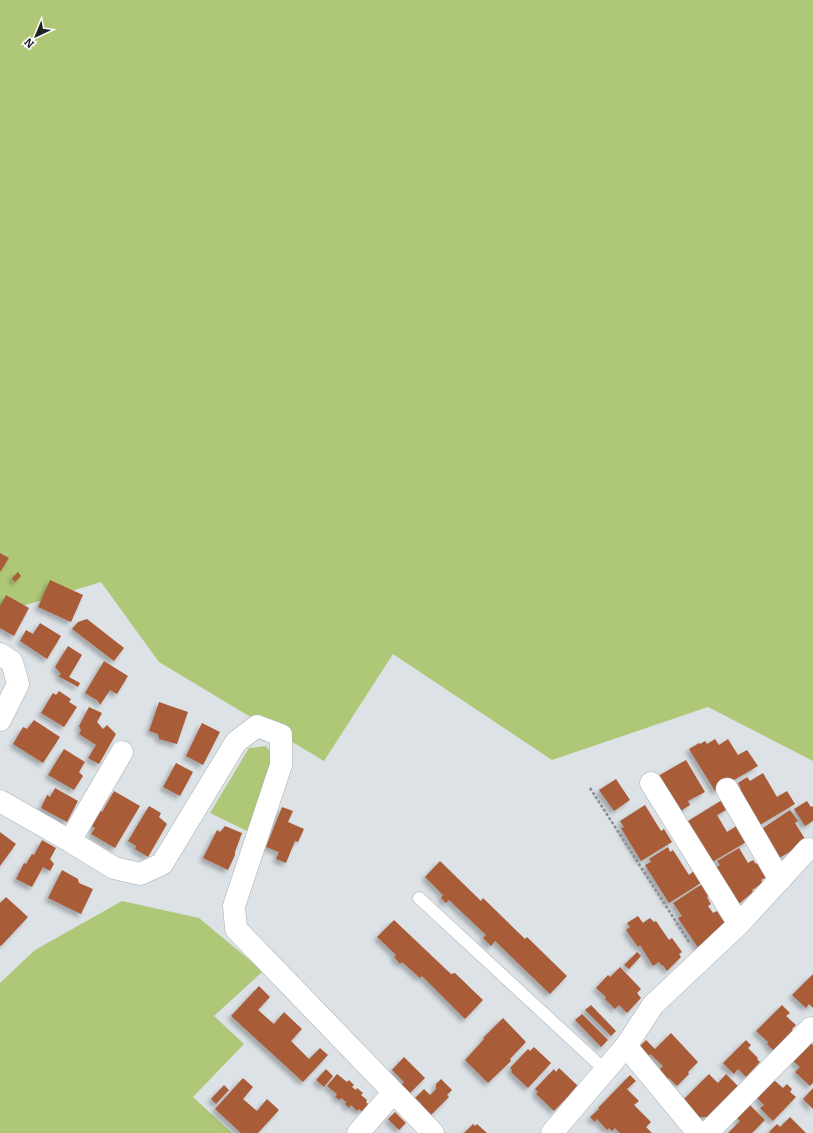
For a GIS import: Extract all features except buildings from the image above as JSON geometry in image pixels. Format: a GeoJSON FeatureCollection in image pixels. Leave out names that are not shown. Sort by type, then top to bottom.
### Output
{"type":"FeatureCollection","features":[{"type":"Feature","properties":{"kind":"street"},"geometry":{"type":"LineString","coordinates":[[0,654],[12,662],[18,684],[0,720]]}},
{"type":"Feature","properties":{"kind":"street"},"geometry":{"type":"LineString","coordinates":[[0,801],[114,868],[140,874],[162,864],[236,742],[257,726],[281,735],[281,765],[234,906],[236,928],[433,1133]]}},
{"type":"Feature","properties":{"kind":"street"},"geometry":{"type":"LineString","coordinates":[[70,841],[122,752]]}},
{"type":"Feature","properties":{"kind":"street"},"geometry":{"type":"LineString","coordinates":[[651,783],[739,924]]}},
{"type":"Feature","properties":{"kind":"street"},"geometry":{"type":"LineString","coordinates":[[727,789],[780,880]]}},
{"type":"Feature","properties":{"kind":"street"},"geometry":{"type":"LineString","coordinates":[[552,1133],[626,1046],[653,1005],[739,924],[808,849]]}},
{"type":"Feature","properties":{"kind":"street"},"geometry":{"type":"LineString","coordinates":[[707,1133],[812,1028]]}},
{"type":"Feature","properties":{"kind":"street"},"geometry":{"type":"LineString","coordinates":[[626,1046],[698,1133]]}},
{"type":"Feature","properties":{"kind":"street"},"geometry":{"type":"LineString","coordinates":[[358,1133],[393,1093]]}},
{"type":"Feature","properties":{"kind":"lane"},"geometry":{"type":"LineString","coordinates":[[419,898],[605,1070]]}},
{"type":"Feature","properties":{"kind":"path"},"geometry":{"type":"LineString","coordinates":[[590,788],[701,960]]}},
{"type":"Feature","properties":{"kind":"green space"},"geometry":{"type":"Polygon","coordinates":[[[0,0],[813,0],[813,761],[708,707],[552,760],[393,654],[324,761],[159,662],[101,582],[0,613],[0,0]]]}},
{"type":"Feature","properties":{"kind":"green space"},"geometry":{"type":"Polygon","coordinates":[[[266,746],[277,762],[247,831],[210,813],[249,748],[266,746]]]}},
{"type":"Feature","properties":{"kind":"green space"},"geometry":{"type":"Polygon","coordinates":[[[122,901],[199,918],[263,971],[214,1016],[244,1044],[193,1097],[232,1133],[0,1133],[0,983],[35,950],[122,901]]]}}]}
